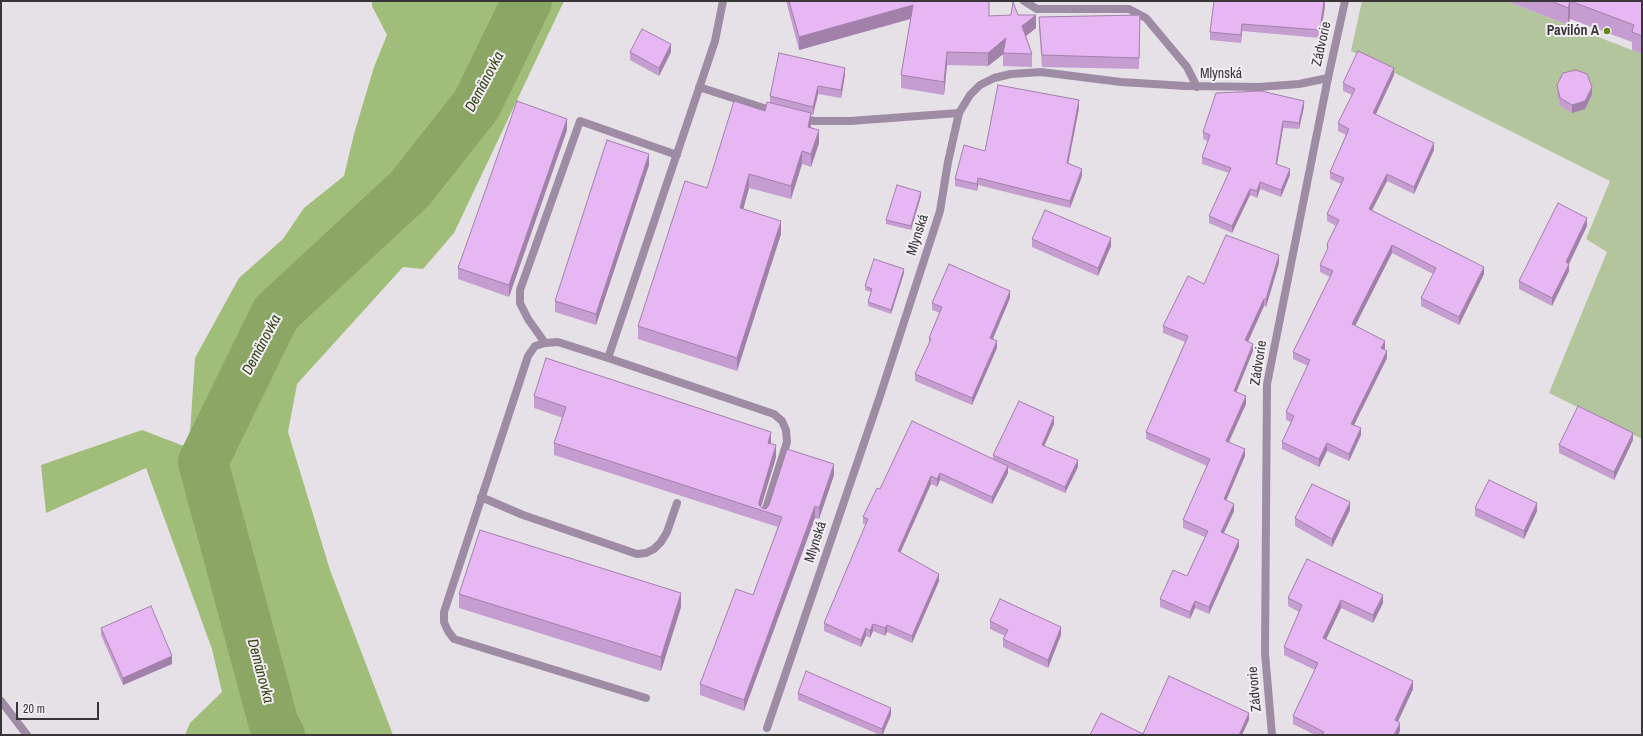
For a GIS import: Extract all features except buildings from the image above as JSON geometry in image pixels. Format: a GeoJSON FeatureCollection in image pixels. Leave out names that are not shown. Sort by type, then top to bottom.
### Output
{"type":"FeatureCollection","features":[{"type":"Feature","properties":{"kind":"street"},"geometry":{"type":"LineString","coordinates":[[608,358],[715,41],[723,1]]}},
{"type":"Feature","properties":{"kind":"street"},"geometry":{"type":"LineString","coordinates":[[1024,1],[1038,9],[1129,10],[1146,18],[1187,66],[1197,86]]}},
{"type":"Feature","properties":{"kind":"street","name":"Zádvorie"},"geometry":{"type":"LineString","coordinates":[[1272,735],[1265,653],[1267,384],[1328,78],[1346,1]]}},
{"type":"Feature","properties":{"kind":"street","name":"Mlynská"},"geometry":{"type":"LineString","coordinates":[[767,728],[880,396],[940,211],[948,162],[959,113],[970,95],[980,86],[994,78],[1011,74],[1041,72],[1121,82],[1197,86],[1259,87],[1299,84],[1328,78]]}},
{"type":"Feature","properties":{"kind":"street"},"geometry":{"type":"LineString","coordinates":[[699,87],[787,115],[814,121],[850,121],[959,113]]}},
{"type":"Feature","properties":{"kind":"street"},"geometry":{"type":"LineString","coordinates":[[545,343],[528,319],[520,303],[520,290],[580,122],[677,156]]}},
{"type":"Feature","properties":{"kind":"street"},"geometry":{"type":"LineString","coordinates":[[646,698],[454,639],[444,622],[444,612],[528,356],[536,346],[545,343],[558,342],[774,414],[782,422],[786,430],[787,442],[764,515]]}},
{"type":"Feature","properties":{"kind":"street"},"geometry":{"type":"LineString","coordinates":[[481,497],[523,515],[637,554],[646,553],[661,542],[667,532],[677,503]]}},
{"type":"Feature","properties":{"kind":"street"},"geometry":{"type":"LineString","coordinates":[[1,700],[27,735]]}},
{"type":"Feature","properties":{"kind":"green space"},"geometry":{"type":"Polygon","coordinates":[[[372,1],[564,1],[454,233],[423,269],[403,267],[297,384],[288,432],[330,570],[393,735],[185,735],[190,723],[222,692],[212,649],[146,468],[46,513],[41,465],[142,430],[189,448],[195,358],[239,278],[283,239],[304,208],[344,176],[354,134],[374,67],[387,35],[372,6],[372,1]]]}},
{"type":"Feature","properties":{"kind":"green space"},"geometry":{"type":"Polygon","coordinates":[[[1362,1],[1506,1],[1642,54],[1642,439],[1549,393],[1607,252],[1586,239],[1610,181],[1351,51],[1362,1]]]}},
{"type":"Feature","properties":{"kind":"waterway","name":"Demänovka"},"geometry":{"type":"LineString","coordinates":[[280,735],[274,725],[203,462],[276,313],[410,189],[477,104],[527,1]]}},
{"type":"Feature","properties":{"kind":"place","name":"Pavilón A"},"geometry":{"type":"Point","coordinates":[1607,31]}}]}
